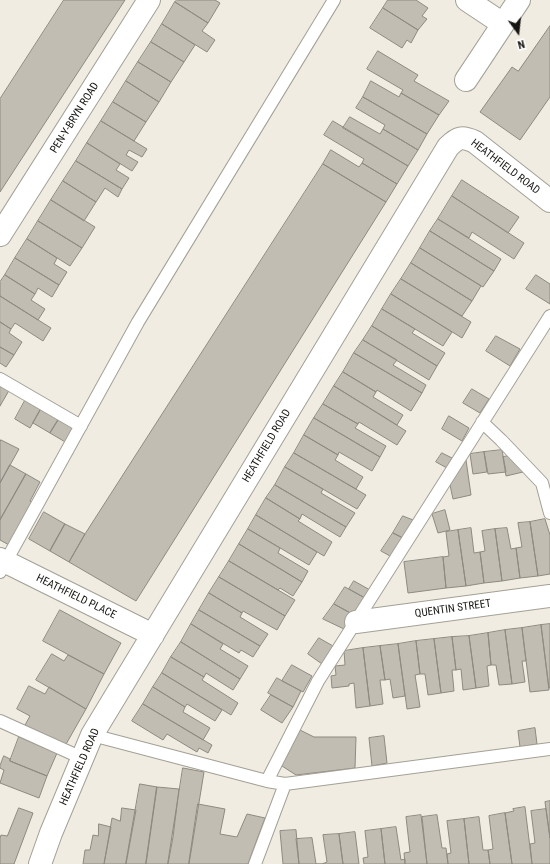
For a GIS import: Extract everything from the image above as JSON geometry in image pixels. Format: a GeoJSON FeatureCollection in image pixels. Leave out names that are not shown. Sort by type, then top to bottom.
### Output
{"type":"FeatureCollection","features":[{"type":"Feature","properties":{"kind":"street","name":"PEN-Y-BRYN ROAD"},"geometry":{"type":"LineString","coordinates":[[0,235],[149,0]]}},
{"type":"Feature","properties":{"kind":"street"},"geometry":{"type":"LineString","coordinates":[[467,0],[503,24]]}},
{"type":"Feature","properties":{"kind":"street"},"geometry":{"type":"LineString","coordinates":[[466,80],[519,0]]}},
{"type":"Feature","properties":{"kind":"street","name":"HEATHFIELD ROAD"},"geometry":{"type":"LineString","coordinates":[[40,864],[92,735],[448,147],[456,140],[465,138],[475,142],[550,202]]}},
{"type":"Feature","properties":{"kind":"street","name":"HEATHFIELD PLACE"},"geometry":{"type":"LineString","coordinates":[[2,565],[153,635]]}},
{"type":"Feature","properties":{"kind":"street","name":"QUENTIN STREET"},"geometry":{"type":"LineString","coordinates":[[356,622],[550,596]]}},
{"type":"Feature","properties":{"kind":"lane"},"geometry":{"type":"LineString","coordinates":[[2,565],[138,322],[334,0]]}},
{"type":"Feature","properties":{"kind":"lane"},"geometry":{"type":"LineString","coordinates":[[267,781],[318,681],[550,316]]}},
{"type":"Feature","properties":{"kind":"lane"},"geometry":{"type":"LineString","coordinates":[[0,378],[81,426]]}},
{"type":"Feature","properties":{"kind":"lane"},"geometry":{"type":"LineString","coordinates":[[482,422],[542,484],[550,513]]}},
{"type":"Feature","properties":{"kind":"lane"},"geometry":{"type":"LineString","coordinates":[[0,721],[82,758]]}},
{"type":"Feature","properties":{"kind":"lane"},"geometry":{"type":"LineString","coordinates":[[92,735],[267,781],[285,784],[550,749]]}},
{"type":"Feature","properties":{"kind":"lane"},"geometry":{"type":"LineString","coordinates":[[255,864],[285,784]]}},
{"type":"Feature","properties":{"kind":"building"},"geometry":{"type":"Polygon","coordinates":[[[64,0],[125,0],[0,192],[0,99],[64,0]]]}},
{"type":"Feature","properties":{"kind":"building"},"geometry":{"type":"Polygon","coordinates":[[[177,0],[215,0],[220,3],[208,23],[175,2],[177,0]]]}},
{"type":"Feature","properties":{"kind":"building"},"geometry":{"type":"Polygon","coordinates":[[[388,0],[416,0],[428,8],[422,16],[427,19],[418,30],[383,8],[388,0]]]}},
{"type":"Feature","properties":{"kind":"building"},"geometry":{"type":"Polygon","coordinates":[[[175,2],[208,23],[202,31],[215,40],[207,52],[162,24],[175,2]]]}},
{"type":"Feature","properties":{"kind":"building"},"geometry":{"type":"Polygon","coordinates":[[[383,8],[418,30],[411,43],[407,40],[402,48],[370,28],[383,8]]]}},
{"type":"Feature","properties":{"kind":"building"},"geometry":{"type":"Polygon","coordinates":[[[162,24],[195,45],[184,62],[151,42],[162,24]]]}},
{"type":"Feature","properties":{"kind":"building"},"geometry":{"type":"Polygon","coordinates":[[[550,26],[550,97],[520,140],[480,112],[512,67],[518,71],[550,26]]]}},
{"type":"Feature","properties":{"kind":"building"},"geometry":{"type":"Polygon","coordinates":[[[151,42],[184,62],[171,82],[138,62],[151,42]]]}},
{"type":"Feature","properties":{"kind":"building"},"geometry":{"type":"Polygon","coordinates":[[[378,51],[418,75],[414,81],[449,101],[439,115],[401,93],[403,90],[367,69],[378,51]]]}},
{"type":"Feature","properties":{"kind":"building"},"geometry":{"type":"Polygon","coordinates":[[[138,62],[171,82],[159,102],[126,81],[138,62]]]}},
{"type":"Feature","properties":{"kind":"building"},"geometry":{"type":"Polygon","coordinates":[[[126,81],[159,102],[146,122],[113,102],[126,81]]]}},
{"type":"Feature","properties":{"kind":"building"},"geometry":{"type":"Polygon","coordinates":[[[371,81],[399,97],[401,93],[439,115],[427,134],[363,97],[371,81]]]}},
{"type":"Feature","properties":{"kind":"building"},"geometry":{"type":"Polygon","coordinates":[[[363,97],[427,134],[418,150],[383,129],[385,125],[356,108],[363,97]]]}},
{"type":"Feature","properties":{"kind":"building"},"geometry":{"type":"Polygon","coordinates":[[[113,102],[146,122],[134,141],[101,121],[113,102]]]}},
{"type":"Feature","properties":{"kind":"building"},"geometry":{"type":"Polygon","coordinates":[[[350,117],[380,134],[383,129],[418,150],[408,166],[343,128],[350,117]]]}},
{"type":"Feature","properties":{"kind":"building"},"geometry":{"type":"Polygon","coordinates":[[[101,121],[147,149],[142,157],[129,150],[126,155],[138,162],[132,171],[87,143],[101,121]]]}},
{"type":"Feature","properties":{"kind":"building"},"geometry":{"type":"Polygon","coordinates":[[[333,121],[408,166],[397,184],[362,163],[364,159],[324,135],[333,121]]]}},
{"type":"Feature","properties":{"kind":"building"},"geometry":{"type":"Polygon","coordinates":[[[87,143],[120,164],[116,170],[129,178],[122,189],[76,161],[87,143]]]}},
{"type":"Feature","properties":{"kind":"building"},"geometry":{"type":"Polygon","coordinates":[[[331,150],[359,167],[362,163],[397,184],[386,202],[323,164],[331,150]]]}},
{"type":"Feature","properties":{"kind":"building"},"geometry":{"type":"Polygon","coordinates":[[[76,161],[122,189],[118,197],[105,188],[96,202],[63,181],[76,161]]]}},
{"type":"Feature","properties":{"kind":"building"},"geometry":{"type":"Polygon","coordinates":[[[323,164],[386,202],[136,601],[69,562],[85,534],[323,164]]]}},
{"type":"Feature","properties":{"kind":"building"},"geometry":{"type":"Polygon","coordinates":[[[462,180],[519,217],[508,233],[452,196],[462,180]]]}},
{"type":"Feature","properties":{"kind":"building"},"geometry":{"type":"Polygon","coordinates":[[[63,181],[96,202],[84,221],[51,200],[63,181]]]}},
{"type":"Feature","properties":{"kind":"building"},"geometry":{"type":"Polygon","coordinates":[[[452,196],[524,243],[514,259],[472,232],[469,238],[438,219],[452,196]]]}},
{"type":"Feature","properties":{"kind":"building"},"geometry":{"type":"Polygon","coordinates":[[[51,200],[95,227],[82,248],[38,221],[51,200]]]}},
{"type":"Feature","properties":{"kind":"building"},"geometry":{"type":"Polygon","coordinates":[[[438,219],[501,259],[494,271],[430,231],[438,219]]]}},
{"type":"Feature","properties":{"kind":"building"},"geometry":{"type":"Polygon","coordinates":[[[38,221],[82,248],[70,266],[27,239],[38,221]]]}},
{"type":"Feature","properties":{"kind":"building"},"geometry":{"type":"Polygon","coordinates":[[[430,231],[494,271],[483,287],[420,248],[430,231]]]}},
{"type":"Feature","properties":{"kind":"building"},"geometry":{"type":"Polygon","coordinates":[[[27,239],[57,258],[54,264],[67,272],[59,285],[15,258],[27,239]]]}},
{"type":"Feature","properties":{"kind":"building"},"geometry":{"type":"Polygon","coordinates":[[[420,248],[481,286],[472,301],[411,263],[420,248]]]}},
{"type":"Feature","properties":{"kind":"building"},"geometry":{"type":"Polygon","coordinates":[[[15,258],[59,285],[52,297],[38,288],[35,294],[5,275],[15,258]]]}},
{"type":"Feature","properties":{"kind":"building"},"geometry":{"type":"Polygon","coordinates":[[[411,263],[472,301],[462,316],[401,279],[411,263]]]}},
{"type":"Feature","properties":{"kind":"building"},"geometry":{"type":"Polygon","coordinates":[[[5,275],[35,294],[31,300],[45,309],[38,320],[0,296],[0,282],[5,275]]]}},
{"type":"Feature","properties":{"kind":"building"},"geometry":{"type":"Polygon","coordinates":[[[536,275],[550,284],[550,304],[526,289],[536,275]]]}},
{"type":"Feature","properties":{"kind":"building"},"geometry":{"type":"Polygon","coordinates":[[[401,279],[471,322],[462,338],[391,294],[401,279]]]}},
{"type":"Feature","properties":{"kind":"building"},"geometry":{"type":"Polygon","coordinates":[[[391,294],[452,332],[443,346],[382,309],[391,294]]]}},
{"type":"Feature","properties":{"kind":"building"},"geometry":{"type":"Polygon","coordinates":[[[0,296],[51,328],[43,341],[15,323],[11,329],[0,322],[0,296]]]}},
{"type":"Feature","properties":{"kind":"building"},"geometry":{"type":"Polygon","coordinates":[[[382,309],[415,329],[412,333],[445,353],[437,366],[372,326],[382,309]]]}},
{"type":"Feature","properties":{"kind":"building"},"geometry":{"type":"Polygon","coordinates":[[[0,322],[11,329],[9,333],[22,342],[14,355],[0,347],[0,322]]]}},
{"type":"Feature","properties":{"kind":"building"},"geometry":{"type":"Polygon","coordinates":[[[372,326],[437,366],[429,380],[363,340],[372,326]]]}},
{"type":"Feature","properties":{"kind":"building"},"geometry":{"type":"Polygon","coordinates":[[[496,336],[520,349],[510,366],[486,351],[496,336]]]}},
{"type":"Feature","properties":{"kind":"building"},"geometry":{"type":"Polygon","coordinates":[[[363,340],[397,360],[393,365],[426,385],[422,393],[354,353],[363,340]]]}},
{"type":"Feature","properties":{"kind":"building"},"geometry":{"type":"Polygon","coordinates":[[[0,347],[14,355],[6,367],[0,363],[0,347]]]}},
{"type":"Feature","properties":{"kind":"building"},"geometry":{"type":"Polygon","coordinates":[[[354,353],[422,393],[411,411],[377,390],[376,392],[343,372],[354,353]]]}},
{"type":"Feature","properties":{"kind":"building"},"geometry":{"type":"Polygon","coordinates":[[[343,372],[376,392],[373,397],[403,415],[397,425],[334,386],[343,372]]]}},
{"type":"Feature","properties":{"kind":"building"},"geometry":{"type":"Polygon","coordinates":[[[0,381],[11,387],[0,406],[0,381]]]}},
{"type":"Feature","properties":{"kind":"building"},"geometry":{"type":"Polygon","coordinates":[[[334,386],[406,431],[397,445],[359,422],[358,424],[323,404],[334,386]]]}},
{"type":"Feature","properties":{"kind":"building"},"geometry":{"type":"Polygon","coordinates":[[[472,389],[489,399],[480,413],[463,403],[472,389]]]}},
{"type":"Feature","properties":{"kind":"building"},"geometry":{"type":"Polygon","coordinates":[[[27,397],[42,407],[30,428],[15,419],[27,397]]]}},
{"type":"Feature","properties":{"kind":"building"},"geometry":{"type":"Polygon","coordinates":[[[323,404],[358,424],[355,428],[386,446],[380,457],[314,418],[323,404]]]}},
{"type":"Feature","properties":{"kind":"building"},"geometry":{"type":"Polygon","coordinates":[[[42,407],[60,417],[50,433],[33,423],[42,407]]]}},
{"type":"Feature","properties":{"kind":"building"},"geometry":{"type":"Polygon","coordinates":[[[449,416],[469,428],[462,441],[442,429],[449,416]]]}},
{"type":"Feature","properties":{"kind":"building"},"geometry":{"type":"Polygon","coordinates":[[[60,417],[74,425],[67,443],[50,433],[60,417]]]}},
{"type":"Feature","properties":{"kind":"building"},"geometry":{"type":"Polygon","coordinates":[[[314,418],[380,457],[372,471],[339,452],[338,455],[304,435],[314,418]]]}},
{"type":"Feature","properties":{"kind":"building"},"geometry":{"type":"Polygon","coordinates":[[[304,435],[338,455],[335,460],[363,477],[356,489],[294,453],[304,435]]]}},
{"type":"Feature","properties":{"kind":"building"},"geometry":{"type":"Polygon","coordinates":[[[1,440],[19,449],[0,483],[0,443],[1,440]]]}},
{"type":"Feature","properties":{"kind":"building"},"geometry":{"type":"Polygon","coordinates":[[[502,450],[506,472],[488,474],[484,452],[502,450]]]}},
{"type":"Feature","properties":{"kind":"building"},"geometry":{"type":"Polygon","coordinates":[[[484,452],[487,472],[473,474],[470,454],[484,452]]]}},
{"type":"Feature","properties":{"kind":"building"},"geometry":{"type":"Polygon","coordinates":[[[294,453],[366,495],[357,509],[285,467],[294,453]]]}},
{"type":"Feature","properties":{"kind":"building"},"geometry":{"type":"Polygon","coordinates":[[[442,453],[452,458],[447,468],[436,462],[442,453]]]}},
{"type":"Feature","properties":{"kind":"building"},"geometry":{"type":"Polygon","coordinates":[[[509,456],[523,472],[506,476],[503,457],[509,456]]]}},
{"type":"Feature","properties":{"kind":"building"},"geometry":{"type":"Polygon","coordinates":[[[466,460],[471,495],[453,499],[450,485],[466,460]]]}},
{"type":"Feature","properties":{"kind":"building"},"geometry":{"type":"Polygon","coordinates":[[[10,465],[26,474],[0,520],[0,483],[10,465]]]}},
{"type":"Feature","properties":{"kind":"building"},"geometry":{"type":"Polygon","coordinates":[[[285,467],[323,489],[321,493],[355,513],[346,527],[275,485],[285,467]]]}},
{"type":"Feature","properties":{"kind":"building"},"geometry":{"type":"Polygon","coordinates":[[[26,474],[40,482],[30,501],[33,503],[9,545],[0,540],[0,520],[26,474]]]}},
{"type":"Feature","properties":{"kind":"building"},"geometry":{"type":"Polygon","coordinates":[[[275,485],[346,527],[340,537],[302,514],[300,519],[266,498],[275,485]]]}},
{"type":"Feature","properties":{"kind":"building"},"geometry":{"type":"Polygon","coordinates":[[[266,498],[300,519],[298,521],[332,542],[324,556],[256,515],[266,498]]]}},
{"type":"Feature","properties":{"kind":"building"},"geometry":{"type":"Polygon","coordinates":[[[445,510],[450,530],[438,533],[432,514],[445,510]]]}},
{"type":"Feature","properties":{"kind":"building"},"geometry":{"type":"Polygon","coordinates":[[[44,512],[65,524],[50,551],[29,539],[44,512]]]}},
{"type":"Feature","properties":{"kind":"building"},"geometry":{"type":"Polygon","coordinates":[[[256,515],[317,552],[309,565],[248,529],[256,515]]]}},
{"type":"Feature","properties":{"kind":"building"},"geometry":{"type":"Polygon","coordinates":[[[403,516],[413,520],[403,538],[393,533],[403,516]]]}},
{"type":"Feature","properties":{"kind":"building"},"geometry":{"type":"Polygon","coordinates":[[[545,519],[550,535],[550,574],[538,576],[530,522],[545,519]]]}},
{"type":"Feature","properties":{"kind":"building"},"geometry":{"type":"Polygon","coordinates":[[[530,522],[538,576],[520,578],[516,548],[522,547],[518,523],[530,522]]]}},
{"type":"Feature","properties":{"kind":"building"},"geometry":{"type":"Polygon","coordinates":[[[65,524],[85,534],[69,562],[50,551],[65,524]]]}},
{"type":"Feature","properties":{"kind":"building"},"geometry":{"type":"Polygon","coordinates":[[[471,528],[474,553],[480,552],[484,583],[466,586],[458,530],[471,528]]]}},
{"type":"Feature","properties":{"kind":"building"},"geometry":{"type":"Polygon","coordinates":[[[507,528],[511,549],[516,548],[520,578],[502,581],[495,529],[507,528]]]}},
{"type":"Feature","properties":{"kind":"building"},"geometry":{"type":"Polygon","coordinates":[[[248,529],[280,548],[278,553],[308,571],[302,582],[239,544],[248,529]]]}},
{"type":"Feature","properties":{"kind":"building"},"geometry":{"type":"Polygon","coordinates":[[[495,529],[502,581],[484,583],[480,552],[485,551],[482,531],[495,529]]]}},
{"type":"Feature","properties":{"kind":"building"},"geometry":{"type":"Polygon","coordinates":[[[458,530],[466,586],[446,588],[443,557],[449,556],[446,532],[458,530]]]}},
{"type":"Feature","properties":{"kind":"building"},"geometry":{"type":"Polygon","coordinates":[[[393,533],[403,538],[390,556],[381,551],[393,533]]]}},
{"type":"Feature","properties":{"kind":"building"},"geometry":{"type":"Polygon","coordinates":[[[239,544],[302,582],[293,596],[280,588],[278,590],[229,561],[239,544]]]}},
{"type":"Feature","properties":{"kind":"building"},"geometry":{"type":"Polygon","coordinates":[[[443,557],[446,588],[408,593],[404,562],[443,557]]]}},
{"type":"Feature","properties":{"kind":"building"},"geometry":{"type":"Polygon","coordinates":[[[229,561],[295,600],[285,616],[219,577],[229,561]]]}},
{"type":"Feature","properties":{"kind":"building"},"geometry":{"type":"Polygon","coordinates":[[[219,577],[285,616],[277,630],[243,611],[242,613],[209,593],[219,577]]]}},
{"type":"Feature","properties":{"kind":"building"},"geometry":{"type":"Polygon","coordinates":[[[354,581],[370,590],[365,598],[349,589],[354,581]]]}},
{"type":"Feature","properties":{"kind":"building"},"geometry":{"type":"Polygon","coordinates":[[[345,587],[365,598],[354,615],[334,604],[345,587]]]}},
{"type":"Feature","properties":{"kind":"building"},"geometry":{"type":"Polygon","coordinates":[[[209,593],[242,613],[240,617],[268,634],[260,646],[199,610],[209,593]]]}},
{"type":"Feature","properties":{"kind":"building"},"geometry":{"type":"Polygon","coordinates":[[[334,604],[354,615],[344,629],[323,619],[334,604]]]}},
{"type":"Feature","properties":{"kind":"building"},"geometry":{"type":"Polygon","coordinates":[[[60,610],[121,643],[104,674],[43,641],[60,610]]]}},
{"type":"Feature","properties":{"kind":"building"},"geometry":{"type":"Polygon","coordinates":[[[199,610],[260,646],[253,657],[241,650],[239,653],[191,624],[199,610]]]}},
{"type":"Feature","properties":{"kind":"building"},"geometry":{"type":"Polygon","coordinates":[[[191,624],[223,644],[220,649],[248,666],[240,679],[181,642],[191,624]]]}},
{"type":"Feature","properties":{"kind":"building"},"geometry":{"type":"Polygon","coordinates":[[[550,624],[550,688],[549,688],[541,625],[550,624]]]}},
{"type":"Feature","properties":{"kind":"building"},"geometry":{"type":"Polygon","coordinates":[[[541,625],[549,690],[530,692],[522,628],[541,625]]]}},
{"type":"Feature","properties":{"kind":"building"},"geometry":{"type":"Polygon","coordinates":[[[522,628],[526,661],[522,661],[525,682],[512,684],[505,630],[522,628]]]}},
{"type":"Feature","properties":{"kind":"building"},"geometry":{"type":"Polygon","coordinates":[[[505,630],[512,684],[499,685],[496,665],[491,665],[488,633],[505,630]]]}},
{"type":"Feature","properties":{"kind":"building"},"geometry":{"type":"Polygon","coordinates":[[[488,633],[491,665],[487,666],[489,686],[476,688],[469,636],[488,633]]]}},
{"type":"Feature","properties":{"kind":"building"},"geometry":{"type":"Polygon","coordinates":[[[469,636],[476,688],[463,690],[461,669],[456,670],[452,637],[469,636]]]}},
{"type":"Feature","properties":{"kind":"building"},"geometry":{"type":"Polygon","coordinates":[[[452,637],[456,670],[452,670],[454,691],[441,693],[434,639],[452,637]]]}},
{"type":"Feature","properties":{"kind":"building"},"geometry":{"type":"Polygon","coordinates":[[[319,638],[333,646],[322,664],[308,654],[319,638]]]}},
{"type":"Feature","properties":{"kind":"building"},"geometry":{"type":"Polygon","coordinates":[[[434,639],[441,693],[428,695],[425,674],[420,674],[416,641],[434,639]]]}},
{"type":"Feature","properties":{"kind":"building"},"geometry":{"type":"Polygon","coordinates":[[[416,641],[420,674],[415,675],[420,707],[407,709],[398,644],[416,641]]]}},
{"type":"Feature","properties":{"kind":"building"},"geometry":{"type":"Polygon","coordinates":[[[181,642],[240,679],[233,690],[206,673],[204,677],[171,657],[181,642]]]}},
{"type":"Feature","properties":{"kind":"building"},"geometry":{"type":"Polygon","coordinates":[[[398,644],[405,696],[393,698],[390,679],[385,680],[380,646],[398,644]]]}},
{"type":"Feature","properties":{"kind":"building"},"geometry":{"type":"Polygon","coordinates":[[[380,646],[385,680],[380,680],[383,704],[370,706],[363,648],[380,646]]]}},
{"type":"Feature","properties":{"kind":"building"},"geometry":{"type":"Polygon","coordinates":[[[363,648],[370,706],[356,708],[354,683],[349,684],[349,686],[332,688],[331,676],[336,675],[335,666],[345,665],[344,651],[363,648]]]}},
{"type":"Feature","properties":{"kind":"building"},"geometry":{"type":"Polygon","coordinates":[[[52,654],[64,661],[68,655],[104,674],[86,709],[36,680],[52,654]]]}},
{"type":"Feature","properties":{"kind":"building"},"geometry":{"type":"Polygon","coordinates":[[[171,657],[204,677],[202,680],[238,703],[231,715],[162,673],[171,657]]]}},
{"type":"Feature","properties":{"kind":"building"},"geometry":{"type":"Polygon","coordinates":[[[292,665],[312,676],[303,692],[282,681],[292,665]]]}},
{"type":"Feature","properties":{"kind":"building"},"geometry":{"type":"Polygon","coordinates":[[[162,673],[222,710],[215,721],[187,704],[185,707],[153,687],[162,673]]]}},
{"type":"Feature","properties":{"kind":"building"},"geometry":{"type":"Polygon","coordinates":[[[277,678],[301,691],[293,707],[268,693],[277,678]]]}},
{"type":"Feature","properties":{"kind":"building"},"geometry":{"type":"Polygon","coordinates":[[[29,686],[45,694],[49,687],[86,709],[65,746],[25,725],[30,716],[17,709],[29,686]]]}},
{"type":"Feature","properties":{"kind":"building"},"geometry":{"type":"Polygon","coordinates":[[[153,687],[185,707],[183,712],[210,728],[203,740],[143,704],[153,687]]]}},
{"type":"Feature","properties":{"kind":"building"},"geometry":{"type":"Polygon","coordinates":[[[271,695],[293,707],[282,723],[261,710],[271,695]]]}},
{"type":"Feature","properties":{"kind":"building"},"geometry":{"type":"Polygon","coordinates":[[[143,704],[212,745],[208,753],[199,748],[197,752],[167,734],[163,740],[132,721],[143,704]]]}},
{"type":"Feature","properties":{"kind":"building"},"geometry":{"type":"Polygon","coordinates":[[[535,728],[537,744],[520,747],[518,731],[535,728]]]}},
{"type":"Feature","properties":{"kind":"building"},"geometry":{"type":"Polygon","coordinates":[[[300,730],[314,737],[356,737],[355,768],[296,775],[282,766],[300,730]]]}},
{"type":"Feature","properties":{"kind":"building"},"geometry":{"type":"Polygon","coordinates":[[[384,736],[387,763],[372,766],[369,738],[384,736]]]}},
{"type":"Feature","properties":{"kind":"building"},"geometry":{"type":"Polygon","coordinates":[[[19,737],[57,753],[47,776],[10,761],[19,737]]]}},
{"type":"Feature","properties":{"kind":"building"},"geometry":{"type":"Polygon","coordinates":[[[4,756],[10,759],[10,761],[47,776],[39,798],[0,783],[4,770],[0,768],[0,766],[4,756]]]}},
{"type":"Feature","properties":{"kind":"building"},"geometry":{"type":"Polygon","coordinates":[[[183,768],[204,772],[189,864],[168,864],[183,768]]]}},
{"type":"Feature","properties":{"kind":"building"},"geometry":{"type":"Polygon","coordinates":[[[140,784],[157,787],[146,864],[126,864],[140,784]]]}},
{"type":"Feature","properties":{"kind":"building"},"geometry":{"type":"Polygon","coordinates":[[[157,787],[179,789],[173,837],[168,864],[146,864],[157,787]]]}},
{"type":"Feature","properties":{"kind":"building"},"geometry":{"type":"Polygon","coordinates":[[[550,801],[550,838],[545,802],[550,801]]]}},
{"type":"Feature","properties":{"kind":"building"},"geometry":{"type":"Polygon","coordinates":[[[198,804],[225,809],[220,834],[237,837],[247,814],[265,818],[248,864],[189,864],[198,804]]]}},
{"type":"Feature","properties":{"kind":"building"},"geometry":{"type":"Polygon","coordinates":[[[525,807],[532,864],[512,864],[505,813],[514,811],[513,809],[525,807]]]}},
{"type":"Feature","properties":{"kind":"building"},"geometry":{"type":"Polygon","coordinates":[[[19,808],[33,813],[14,864],[0,864],[1,835],[7,836],[19,808]]]}},
{"type":"Feature","properties":{"kind":"building"},"geometry":{"type":"Polygon","coordinates":[[[122,808],[136,810],[126,864],[104,864],[112,818],[120,821],[122,808]]]}},
{"type":"Feature","properties":{"kind":"building"},"geometry":{"type":"Polygon","coordinates":[[[546,809],[550,838],[550,864],[532,864],[530,844],[535,843],[531,811],[546,809]]]}},
{"type":"Feature","properties":{"kind":"building"},"geometry":{"type":"Polygon","coordinates":[[[505,813],[512,864],[490,864],[488,850],[493,849],[489,816],[505,813]]]}},
{"type":"Feature","properties":{"kind":"building"},"geometry":{"type":"Polygon","coordinates":[[[421,815],[427,864],[405,864],[404,853],[410,852],[406,817],[421,815]]]}},
{"type":"Feature","properties":{"kind":"building"},"geometry":{"type":"Polygon","coordinates":[[[437,815],[442,848],[446,848],[448,864],[427,864],[422,817],[437,815]]]}},
{"type":"Feature","properties":{"kind":"building"},"geometry":{"type":"Polygon","coordinates":[[[479,817],[483,850],[488,850],[490,864],[469,864],[464,819],[479,817]]]}},
{"type":"Feature","properties":{"kind":"building"},"geometry":{"type":"Polygon","coordinates":[[[464,819],[469,864],[448,864],[447,854],[451,853],[447,821],[464,819]]]}},
{"type":"Feature","properties":{"kind":"building"},"geometry":{"type":"Polygon","coordinates":[[[99,824],[111,827],[104,864],[83,864],[85,850],[90,850],[93,835],[98,836],[99,824]]]}},
{"type":"Feature","properties":{"kind":"building"},"geometry":{"type":"Polygon","coordinates":[[[396,827],[401,860],[405,859],[405,864],[385,864],[381,829],[396,827]]]}},
{"type":"Feature","properties":{"kind":"building"},"geometry":{"type":"Polygon","coordinates":[[[381,829],[385,864],[364,864],[363,858],[368,857],[365,831],[381,829]]]}},
{"type":"Feature","properties":{"kind":"building"},"geometry":{"type":"Polygon","coordinates":[[[296,830],[299,864],[283,864],[280,831],[296,830]]]}},
{"type":"Feature","properties":{"kind":"building"},"geometry":{"type":"Polygon","coordinates":[[[355,832],[359,864],[343,864],[339,834],[355,832]]]}},
{"type":"Feature","properties":{"kind":"building"},"geometry":{"type":"Polygon","coordinates":[[[339,834],[343,864],[322,864],[327,862],[323,835],[339,834]]]}},
{"type":"Feature","properties":{"kind":"building"},"geometry":{"type":"Polygon","coordinates":[[[312,838],[316,864],[299,864],[296,839],[312,838]]]}}]}
